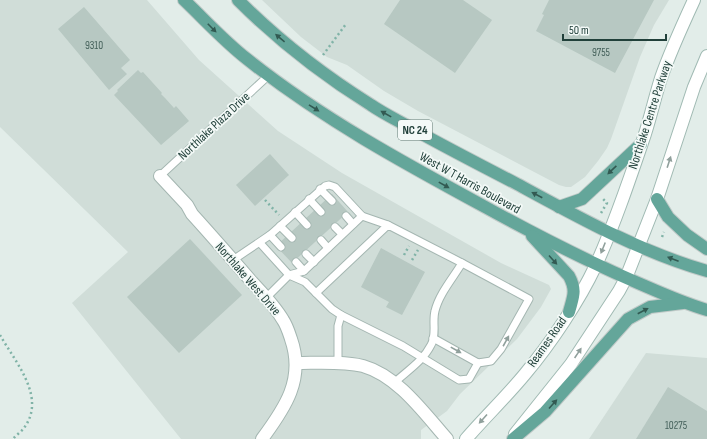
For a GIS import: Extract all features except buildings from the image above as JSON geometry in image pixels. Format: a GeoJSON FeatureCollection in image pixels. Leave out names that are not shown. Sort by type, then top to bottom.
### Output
{"type":"FeatureCollection","features":[{"type":"Feature","properties":{"kind":"main road","name":"West W T Harris Boulevard"},"geometry":{"type":"LineString","coordinates":[[184,0],[220,36],[268,76],[307,104],[355,135],[527,231],[626,278],[685,303],[707,310]]}},
{"type":"Feature","properties":{"kind":"main road","name":"West W T Harris Boulevard"},"geometry":{"type":"LineString","coordinates":[[238,0],[295,51],[328,77],[372,106],[609,232],[639,246],[707,271]]}},
{"type":"Feature","properties":{"kind":"main road","name":"Northlake Centre Parkway"},"geometry":{"type":"LineString","coordinates":[[609,232],[641,144],[661,79],[675,41],[694,0]]}},
{"type":"Feature","properties":{"kind":"main road"},"geometry":{"type":"LineString","coordinates":[[512,439],[571,364],[619,292],[657,199],[694,87],[707,56]]}},
{"type":"Feature","properties":{"kind":"main road"},"geometry":{"type":"LineString","coordinates":[[560,207],[582,199],[641,144]]}},
{"type":"Feature","properties":{"kind":"main road","name":"Northlake West Drive"},"geometry":{"type":"LineString","coordinates":[[160,176],[284,320],[292,343],[296,364],[295,378],[284,409],[262,439]]}},
{"type":"Feature","properties":{"kind":"main road"},"geometry":{"type":"LineString","coordinates":[[657,199],[668,217],[686,235],[707,249]]}},
{"type":"Feature","properties":{"kind":"main road"},"geometry":{"type":"LineString","coordinates":[[527,231],[569,276],[574,292],[569,312]]}},
{"type":"Feature","properties":{"kind":"main road","name":"Reames Road"},"geometry":{"type":"LineString","coordinates":[[466,439],[525,374],[546,347],[569,312],[596,264],[609,232]]}},
{"type":"Feature","properties":{"kind":"main road"},"geometry":{"type":"LineString","coordinates":[[512,439],[545,412],[628,319],[650,307],[685,303]]}},
{"type":"Feature","properties":{"kind":"main road"},"geometry":{"type":"LineString","coordinates":[[296,364],[338,363],[363,366],[381,374],[394,383],[408,396],[447,439]]}},
{"type":"Feature","properties":{"kind":"lane","name":"Northlake Plaza Drive"},"geometry":{"type":"LineString","coordinates":[[160,176],[268,76]]}},
{"type":"Feature","properties":{"kind":"lane"},"geometry":{"type":"LineString","coordinates":[[233,260],[270,235],[324,186],[329,185],[335,187],[362,216],[388,225],[529,299],[502,349],[491,361],[478,363],[433,338]]}},
{"type":"Feature","properties":{"kind":"lane"},"geometry":{"type":"LineString","coordinates":[[320,189],[332,201]]}},
{"type":"Feature","properties":{"kind":"lane"},"geometry":{"type":"LineString","coordinates":[[309,199],[321,212]]}},
{"type":"Feature","properties":{"kind":"lane"},"geometry":{"type":"LineString","coordinates":[[295,212],[307,225]]}},
{"type":"Feature","properties":{"kind":"lane"},"geometry":{"type":"LineString","coordinates":[[346,216],[353,224]]}},
{"type":"Feature","properties":{"kind":"lane"},"geometry":{"type":"LineString","coordinates":[[266,298],[290,275],[304,271],[362,216]]}},
{"type":"Feature","properties":{"kind":"lane"},"geometry":{"type":"LineString","coordinates":[[283,224],[292,238]]}},
{"type":"Feature","properties":{"kind":"lane"},"geometry":{"type":"LineString","coordinates":[[316,293],[388,225]]}},
{"type":"Feature","properties":{"kind":"lane"},"geometry":{"type":"LineString","coordinates":[[335,227],[342,234]]}},
{"type":"Feature","properties":{"kind":"lane"},"geometry":{"type":"LineString","coordinates":[[270,235],[281,247]]}},
{"type":"Feature","properties":{"kind":"lane"},"geometry":{"type":"LineString","coordinates":[[321,240],[328,248]]}},
{"type":"Feature","properties":{"kind":"lane"},"geometry":{"type":"LineString","coordinates":[[260,243],[290,275],[305,282],[332,309],[402,346],[459,380],[469,380],[478,363]]}},
{"type":"Feature","properties":{"kind":"lane"},"geometry":{"type":"LineString","coordinates":[[306,254],[314,262]]}},
{"type":"Feature","properties":{"kind":"lane"},"geometry":{"type":"LineString","coordinates":[[296,262],[304,271]]}},
{"type":"Feature","properties":{"kind":"lane"},"geometry":{"type":"LineString","coordinates":[[394,383],[422,358],[431,346],[435,311],[440,299],[462,263]]}},
{"type":"Feature","properties":{"kind":"lane"},"geometry":{"type":"LineString","coordinates":[[338,363],[338,326],[341,315]]}},
{"type":"Feature","properties":{"kind":"path"},"geometry":{"type":"LineString","coordinates":[[323,54],[346,24]]}},
{"type":"Feature","properties":{"kind":"path"},"geometry":{"type":"LineString","coordinates":[[601,213],[607,203],[603,199]]}},
{"type":"Feature","properties":{"kind":"path"},"geometry":{"type":"LineString","coordinates":[[265,200],[283,224]]}},
{"type":"Feature","properties":{"kind":"path"},"geometry":{"type":"LineString","coordinates":[[662,237],[664,232]]}},
{"type":"Feature","properties":{"kind":"path"},"geometry":{"type":"LineString","coordinates":[[0,336],[30,387],[32,401],[32,407],[26,423],[13,439]]}},
{"type":"Feature","properties":{"kind":"shaded area"},"geometry":{"type":"Polygon","coordinates":[[[0,0],[147,0],[199,60],[278,131],[342,173],[501,263],[549,285],[551,289],[541,307],[517,339],[460,394],[447,411],[421,430],[421,439],[181,439],[72,303],[128,252],[0,127],[0,0]]]}},
{"type":"Feature","properties":{"kind":"shaded area"},"geometry":{"type":"Polygon","coordinates":[[[262,0],[669,0],[654,25],[640,57],[607,148],[585,177],[571,187],[566,187],[559,185],[418,111],[384,91],[347,65],[327,57],[301,37],[262,0]]]}},
{"type":"Feature","properties":{"kind":"shaded area"},"geometry":{"type":"Polygon","coordinates":[[[646,353],[707,358],[707,439],[589,439],[646,353]]]}}]}
